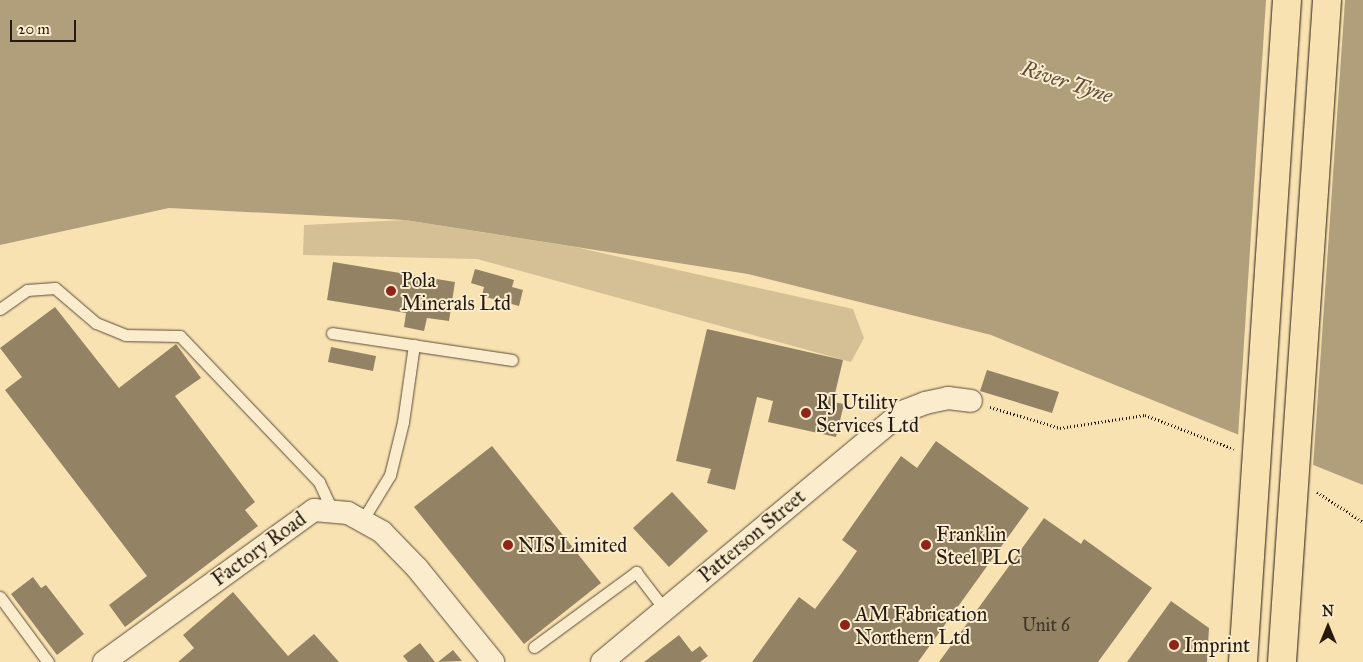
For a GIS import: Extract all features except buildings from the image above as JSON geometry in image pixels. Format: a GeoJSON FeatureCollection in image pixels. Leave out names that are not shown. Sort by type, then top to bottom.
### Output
{"type":"FeatureCollection","features":[{"type":"Feature","properties":{"kind":"highway"},"geometry":{"type":"LineString","coordinates":[[1244,662],[1287,0]]}},
{"type":"Feature","properties":{"kind":"highway"},"geometry":{"type":"LineString","coordinates":[[1282,662],[1327,0]]}},
{"type":"Feature","properties":{"kind":"street","name":"Patterson Street"},"geometry":{"type":"LineString","coordinates":[[602,662],[902,412],[925,402],[948,398],[971,401]]}},
{"type":"Feature","properties":{"kind":"street","name":"Factory Road"},"geometry":{"type":"LineString","coordinates":[[104,662],[314,510],[348,513],[382,532],[417,568],[493,662]]}},
{"type":"Feature","properties":{"kind":"lane"},"geometry":{"type":"LineString","coordinates":[[0,308],[27,290],[54,288],[96,323],[125,335],[180,336],[319,482],[333,512]]}},
{"type":"Feature","properties":{"kind":"lane"},"geometry":{"type":"LineString","coordinates":[[332,333],[512,360]]}},
{"type":"Feature","properties":{"kind":"lane"},"geometry":{"type":"LineString","coordinates":[[362,521],[390,475],[403,422],[414,345]]}},
{"type":"Feature","properties":{"kind":"lane"},"geometry":{"type":"LineString","coordinates":[[534,647],[636,572],[665,610]]}},
{"type":"Feature","properties":{"kind":"lane"},"geometry":{"type":"LineString","coordinates":[[0,597],[48,662]]}},
{"type":"Feature","properties":{"kind":"path"},"geometry":{"type":"LineString","coordinates":[[971,401],[1060,428],[1145,415],[1239,452]]}},
{"type":"Feature","properties":{"kind":"path"},"geometry":{"type":"LineString","coordinates":[[1314,490],[1363,522]]}},
{"type":"Feature","properties":{"kind":"shaded area"},"geometry":{"type":"Polygon","coordinates":[[[405,220],[575,247],[853,309],[864,338],[851,362],[477,259],[303,255],[304,225],[405,220]]]}},
{"type":"Feature","properties":{"kind":"water","name":"River Tyne"},"geometry":{"type":"Polygon","coordinates":[[[0,0],[1363,0],[1363,485],[991,335],[748,274],[405,220],[169,208],[0,245],[0,0]]]}},
{"type":"Feature","properties":{"kind":"pier"},"geometry":{"type":"Polygon","coordinates":[[[1266,0],[1345,0],[1313,467],[1238,437],[1266,0]]]}},
{"type":"Feature","properties":{"kind":"place","name":"Pola Minerals Ltd"},"geometry":{"type":"Point","coordinates":[391,291]}},
{"type":"Feature","properties":{"kind":"place","name":"RJ Utility Services Ltd"},"geometry":{"type":"Point","coordinates":[806,413]}},
{"type":"Feature","properties":{"kind":"place","name":"NIS Limited"},"geometry":{"type":"Point","coordinates":[508,545]}},
{"type":"Feature","properties":{"kind":"place","name":"Franklin Steel PLC"},"geometry":{"type":"Point","coordinates":[926,545]}},
{"type":"Feature","properties":{"kind":"place","name":"AM Fabrication Northern Ltd"},"geometry":{"type":"Point","coordinates":[845,625]}},
{"type":"Feature","properties":{"kind":"place","name":"Imprint"},"geometry":{"type":"Point","coordinates":[1174,645]}}]}
